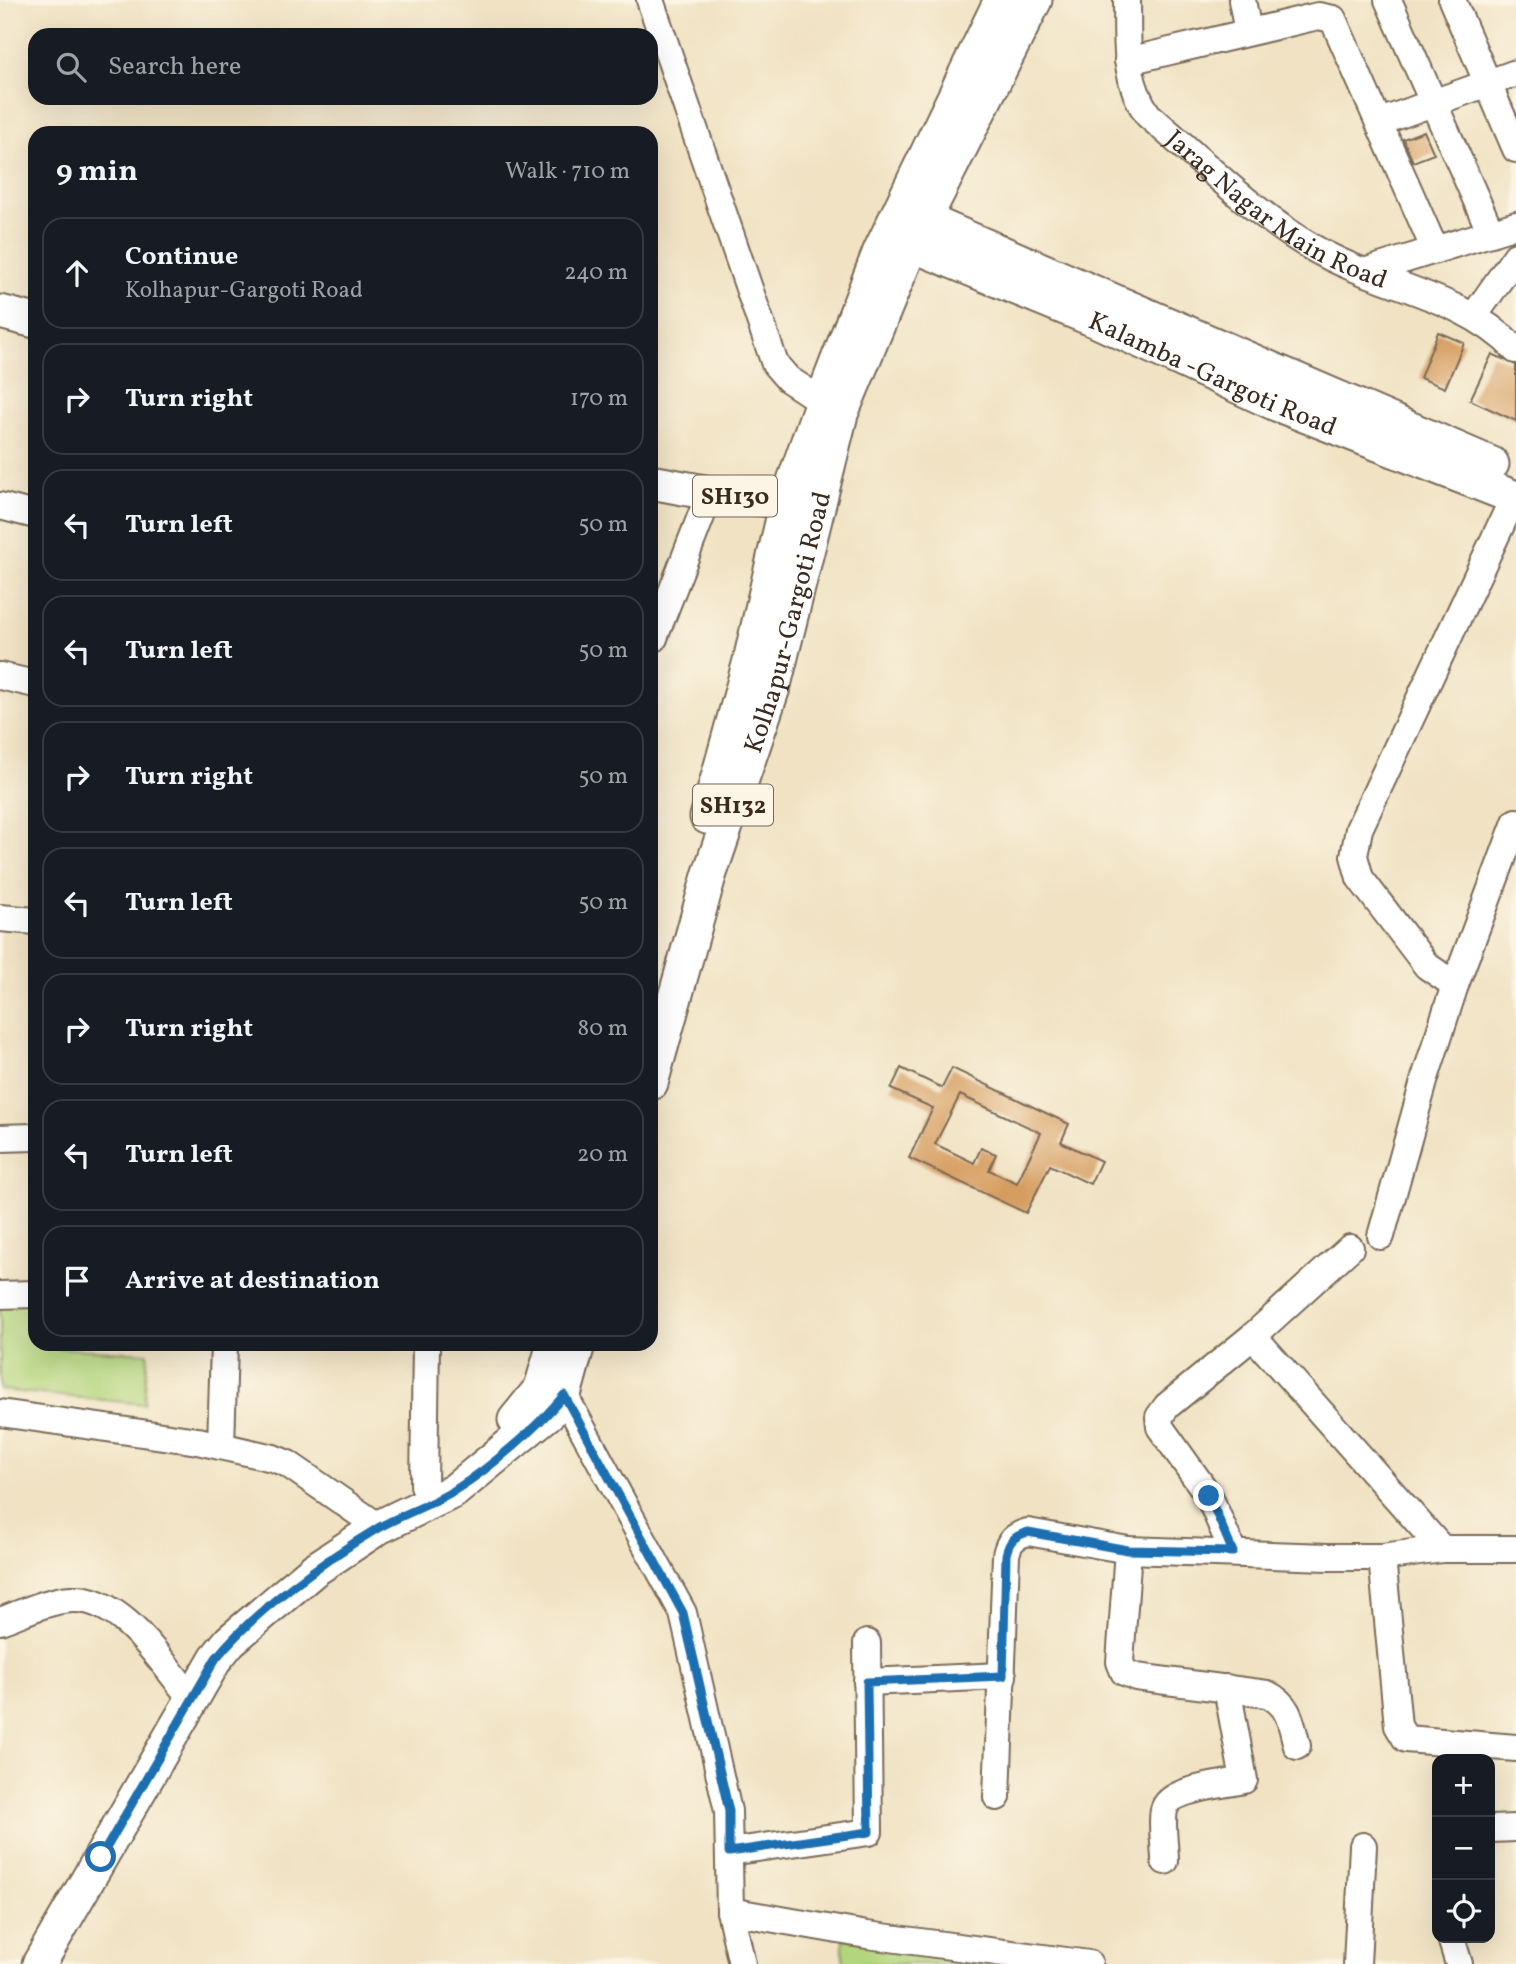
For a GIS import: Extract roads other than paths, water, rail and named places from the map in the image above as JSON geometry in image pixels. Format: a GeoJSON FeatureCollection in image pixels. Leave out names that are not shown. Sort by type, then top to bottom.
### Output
{"type":"FeatureCollection","features":[{"type":"Feature","properties":{"kind":"main road"},"geometry":{"type":"LineString","coordinates":[[801,514],[831,408],[1001,0]]}},
{"type":"Feature","properties":{"kind":"main road"},"geometry":{"type":"LineString","coordinates":[[906,227],[1035,0]]}},
{"type":"Feature","properties":{"kind":"main road"},"geometry":{"type":"LineString","coordinates":[[906,227],[1515,490]]}},
{"type":"Feature","properties":{"kind":"main road"},"geometry":{"type":"LineString","coordinates":[[0,312],[28,319]]}},
{"type":"Feature","properties":{"kind":"main road"},"geometry":{"type":"LineString","coordinates":[[0,336],[28,342]]}},
{"type":"Feature","properties":{"kind":"main road","name":"SH130"},"geometry":{"type":"LineString","coordinates":[[658,485],[706,503]]}},
{"type":"Feature","properties":{"kind":"main road","name":"SH130"},"geometry":{"type":"LineString","coordinates":[[658,505],[706,503],[801,514]]}},
{"type":"Feature","properties":{"kind":"main road","name":"Kolhapur-Gargoti Road"},"geometry":{"type":"LineString","coordinates":[[658,1008],[709,876],[775,685],[801,514]]}},
{"type":"Feature","properties":{"kind":"main road"},"geometry":{"type":"LineString","coordinates":[[373,1522],[461,1486],[550,1412],[564,1395],[576,1351]]}},
{"type":"Feature","properties":{"kind":"main road"},"geometry":{"type":"LineString","coordinates":[[17,1964],[187,1693],[230,1641],[373,1522],[517,1418],[534,1400],[551,1354]]}},
{"type":"Feature","properties":{"kind":"main road"},"geometry":{"type":"LineString","coordinates":[[39,1964],[187,1693]]}},
{"type":"Feature","properties":{"kind":"street"},"geometry":{"type":"LineString","coordinates":[[650,0],[775,363],[788,379],[831,408]]}},
{"type":"Feature","properties":{"kind":"street","name":"Jarag Nagar Main Road"},"geometry":{"type":"LineString","coordinates":[[1127,0],[1128,61],[1134,94],[1148,115],[1281,227],[1315,249],[1364,272],[1474,316],[1516,350]]}},
{"type":"Feature","properties":{"kind":"street"},"geometry":{"type":"LineString","coordinates":[[1242,0],[1248,32]]}},
{"type":"Feature","properties":{"kind":"street"},"geometry":{"type":"LineString","coordinates":[[1388,0],[1491,233]]}},
{"type":"Feature","properties":{"kind":"street"},"geometry":{"type":"LineString","coordinates":[[1452,0],[1516,149]]}},
{"type":"Feature","properties":{"kind":"street"},"geometry":{"type":"LineString","coordinates":[[1128,61],[1318,16],[1333,19],[1435,250]]}},
{"type":"Feature","properties":{"kind":"street"},"geometry":{"type":"LineString","coordinates":[[1380,121],[1434,105],[1516,74]]}},
{"type":"Feature","properties":{"kind":"street"},"geometry":{"type":"LineString","coordinates":[[1364,272],[1516,225]]}},
{"type":"Feature","properties":{"kind":"street"},"geometry":{"type":"LineString","coordinates":[[1474,316],[1516,256]]}},
{"type":"Feature","properties":{"kind":"street"},"geometry":{"type":"LineString","coordinates":[[1455,985],[1427,965],[1360,878],[1354,856],[1359,829],[1515,490]]}},
{"type":"Feature","properties":{"kind":"street"},"geometry":{"type":"LineString","coordinates":[[658,624],[706,503]]}},
{"type":"Feature","properties":{"kind":"street"},"geometry":{"type":"LineString","coordinates":[[0,506],[28,513]]}},
{"type":"Feature","properties":{"kind":"street"},"geometry":{"type":"LineString","coordinates":[[0,676],[28,682]]}},
{"type":"Feature","properties":{"kind":"street"},"geometry":{"type":"LineString","coordinates":[[1381,1236],[1425,1077],[1455,985],[1516,822]]}},
{"type":"Feature","properties":{"kind":"street"},"geometry":{"type":"LineString","coordinates":[[0,918],[28,920]]}},
{"type":"Feature","properties":{"kind":"street"},"geometry":{"type":"LineString","coordinates":[[0,1138],[28,1137]]}},
{"type":"Feature","properties":{"kind":"street"},"geometry":{"type":"LineString","coordinates":[[1233,1552],[1209,1496],[1160,1427],[1159,1416],[1167,1406],[1253,1336],[1350,1248]]}},
{"type":"Feature","properties":{"kind":"street"},"geometry":{"type":"LineString","coordinates":[[0,1295],[28,1294]]}},
{"type":"Feature","properties":{"kind":"street"},"geometry":{"type":"LineString","coordinates":[[1253,1336],[1442,1549]]}},
{"type":"Feature","properties":{"kind":"street"},"geometry":{"type":"LineString","coordinates":[[221,1446],[224,1351]]}},
{"type":"Feature","properties":{"kind":"street"},"geometry":{"type":"LineString","coordinates":[[424,1485],[426,1351]]}},
{"type":"Feature","properties":{"kind":"street"},"geometry":{"type":"LineString","coordinates":[[551,1354],[564,1395],[683,1613],[729,1811],[730,1911],[742,1964]]}},
{"type":"Feature","properties":{"kind":"street"},"geometry":{"type":"LineString","coordinates":[[0,1413],[221,1446],[273,1458],[288,1464],[373,1522]]}},
{"type":"Feature","properties":{"kind":"street"},"geometry":{"type":"LineString","coordinates":[[997,1797],[1006,1555],[1008,1545],[1016,1535],[1028,1532],[1128,1550],[1382,1557],[1442,1549],[1516,1549]]}},
{"type":"Feature","properties":{"kind":"street"},"geometry":{"type":"LineString","coordinates":[[1128,1550],[1120,1662],[1125,1672],[1136,1677],[1267,1694],[1279,1700],[1288,1711],[1297,1746]]}},
{"type":"Feature","properties":{"kind":"street"},"geometry":{"type":"LineString","coordinates":[[1382,1557],[1398,1726],[1406,1739],[1516,1748]]}},
{"type":"Feature","properties":{"kind":"street"},"geometry":{"type":"LineString","coordinates":[[0,1621],[73,1599],[108,1606],[127,1623],[187,1693]]}},
{"type":"Feature","properties":{"kind":"street"},"geometry":{"type":"LineString","coordinates":[[729,1852],[869,1832],[867,1643]]}},
{"type":"Feature","properties":{"kind":"street"},"geometry":{"type":"LineString","coordinates":[[867,1682],[1003,1676]]}},
{"type":"Feature","properties":{"kind":"street"},"geometry":{"type":"LineString","coordinates":[[1165,1861],[1164,1811],[1168,1801],[1178,1793],[1244,1780],[1227,1688]]}},
{"type":"Feature","properties":{"kind":"street"},"geometry":{"type":"LineString","coordinates":[[1495,1829],[1516,1828]]}},
{"type":"Feature","properties":{"kind":"street"},"geometry":{"type":"LineString","coordinates":[[1357,1964],[1363,1846]]}},
{"type":"Feature","properties":{"kind":"street"},"geometry":{"type":"LineString","coordinates":[[730,1911],[867,1935],[1089,1964]]}},
{"type":"Feature","properties":{"kind":"street"},"geometry":{"type":"LineString","coordinates":[[1453,1943],[1459,1964]]}}]}
